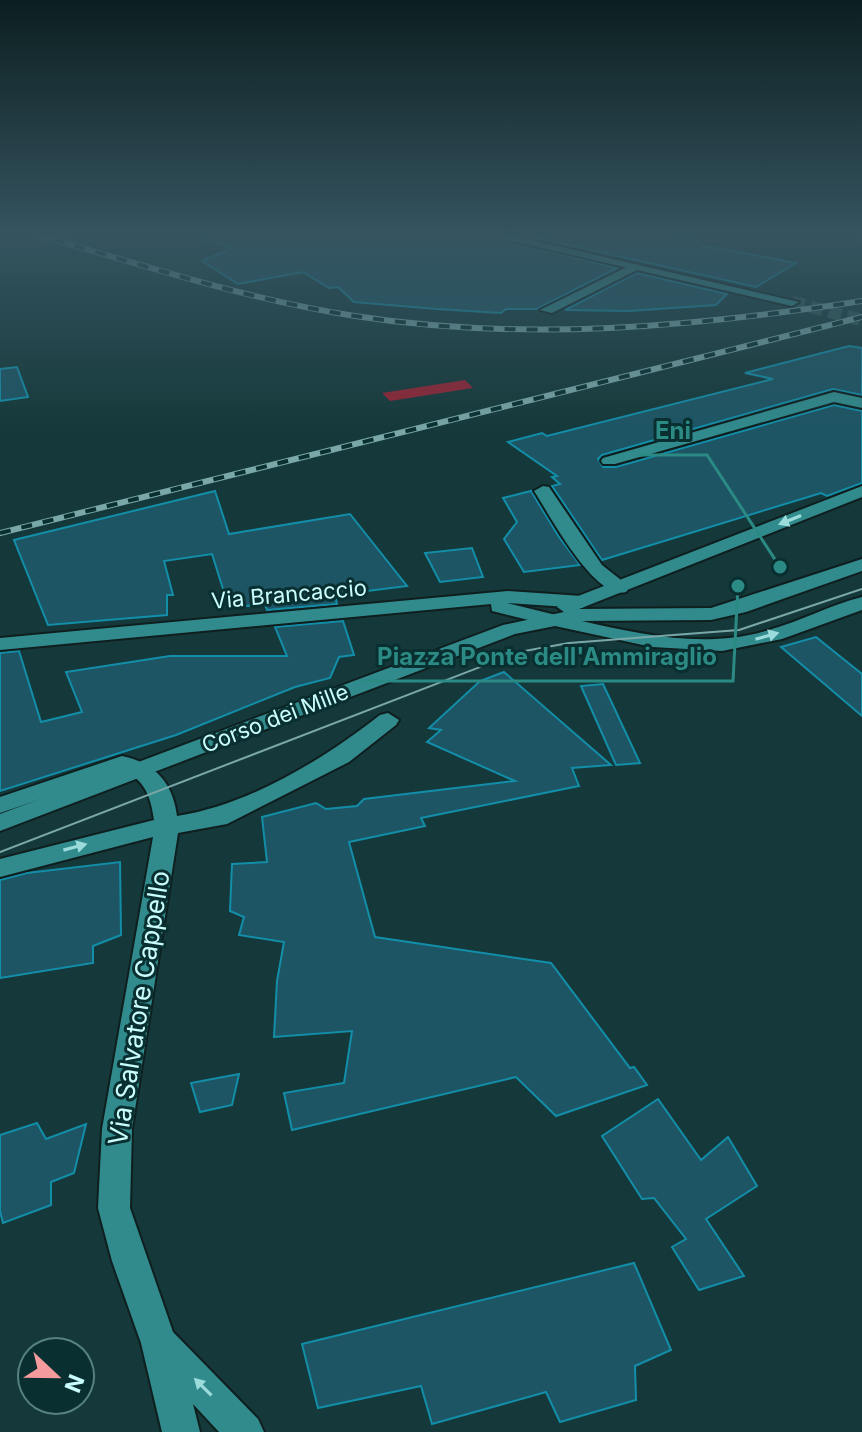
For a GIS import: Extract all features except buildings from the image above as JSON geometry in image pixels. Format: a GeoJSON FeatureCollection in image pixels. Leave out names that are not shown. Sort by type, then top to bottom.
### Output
{"type":"FeatureCollection","features":[{"type":"Feature","properties":{"kind":"street"},"geometry":{"type":"LineString","coordinates":[[547,310],[568,300]]}},
{"type":"Feature","properties":{"kind":"street"},"geometry":{"type":"LineString","coordinates":[[782,300],[792,302]]}},
{"type":"Feature","properties":{"kind":"street"},"geometry":{"type":"LineString","coordinates":[[609,461],[834,397],[862,403]]}},
{"type":"Feature","properties":{"kind":"street"},"geometry":{"type":"LineString","coordinates":[[543,491],[595,569],[619,588]]}},
{"type":"Feature","properties":{"kind":"street","name":"Via Brancaccio"},"geometry":{"type":"LineString","coordinates":[[547,618],[862,491]]}},
{"type":"Feature","properties":{"kind":"street","name":"Corso dei Mille"},"geometry":{"type":"LineString","coordinates":[[0,823],[510,629],[547,618],[608,612],[669,616],[711,614],[739,608],[862,565]]}},
{"type":"Feature","properties":{"kind":"street"},"geometry":{"type":"LineString","coordinates":[[649,576],[644,585],[647,599],[654,608],[669,616]]}},
{"type":"Feature","properties":{"kind":"street"},"geometry":{"type":"LineString","coordinates":[[508,597],[564,588],[619,588]]}},
{"type":"Feature","properties":{"kind":"street","name":"Via Brancaccio"},"geometry":{"type":"LineString","coordinates":[[0,644],[508,597],[582,602]]}},
{"type":"Feature","properties":{"kind":"street"},"geometry":{"type":"LineString","coordinates":[[462,602],[492,605],[547,618]]}},
{"type":"Feature","properties":{"kind":"street","name":"Corso dei Mille"},"geometry":{"type":"LineString","coordinates":[[547,618],[649,641],[712,646],[762,638],[862,603]]}},
{"type":"Feature","properties":{"kind":"street"},"geometry":{"type":"LineString","coordinates":[[0,868],[167,825],[218,818],[341,757],[388,720]]}},
{"type":"Feature","properties":{"kind":"street"},"geometry":{"type":"LineString","coordinates":[[0,805],[112,765],[133,764],[142,769]]}},
{"type":"Feature","properties":{"kind":"street","name":"Via Salvatore Cappello"},"geometry":{"type":"LineString","coordinates":[[142,769],[165,805],[167,825],[117,1129],[114,1208],[129,1261],[159,1343],[181,1432]]}},
{"type":"Feature","properties":{"kind":"street","name":"Via Salvatore Cappello"},"geometry":{"type":"LineString","coordinates":[[159,1343],[245,1432]]}},
{"type":"Feature","properties":{"kind":"shaded area"},"geometry":{"type":"Polygon","coordinates":[[[465,380],[473,388],[390,401],[382,393],[465,380]]]}},
{"type":"Feature","properties":{"kind":"tunnel"},"geometry":{"type":"LineString","coordinates":[[792,302],[862,320]]}},
{"type":"Feature","properties":{"kind":"tram line"},"geometry":{"type":"LineString","coordinates":[[0,852],[519,652],[569,643],[739,630],[862,589]]}},
{"type":"Feature","properties":{"kind":"railway"},"geometry":{"type":"LineString","coordinates":[[272,300],[355,316],[419,324],[546,330],[672,324],[862,301]]}},
{"type":"Feature","properties":{"kind":"railway"},"geometry":{"type":"LineString","coordinates":[[0,533],[862,317]]}},
{"type":"Feature","properties":{"kind":"place","name":"Eni"},"geometry":{"type":"Point","coordinates":[780,567]}},
{"type":"Feature","properties":{"kind":"place","name":"Piazza Ponte dell'Ammiraglio"},"geometry":{"type":"Point","coordinates":[738,586]}}]}
